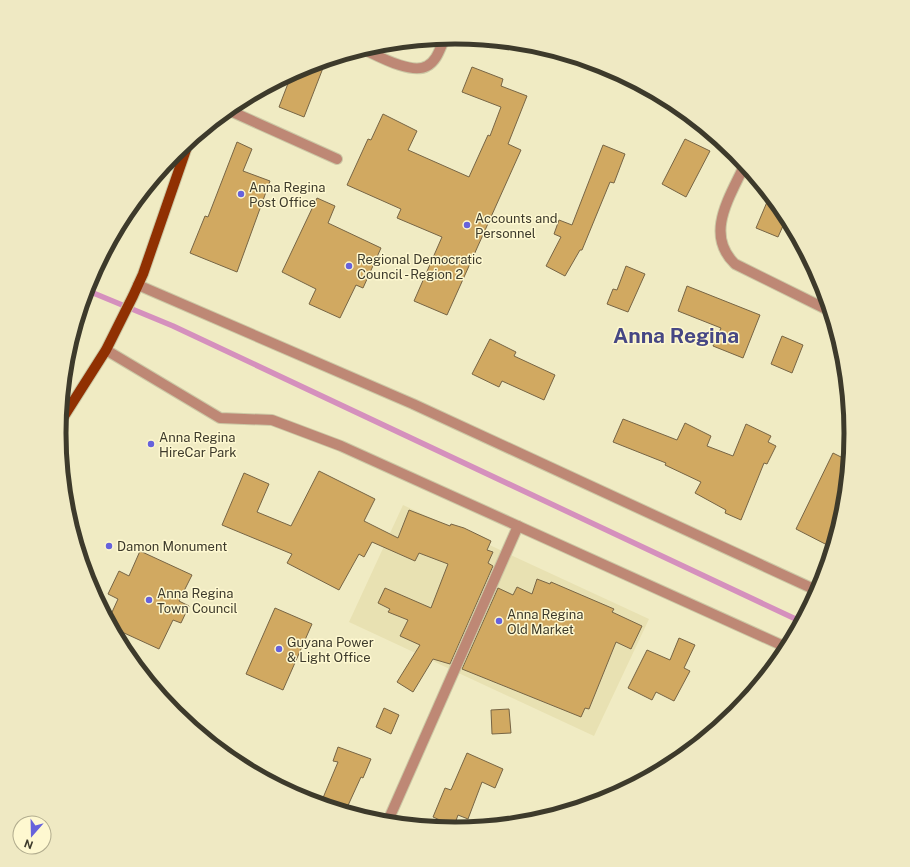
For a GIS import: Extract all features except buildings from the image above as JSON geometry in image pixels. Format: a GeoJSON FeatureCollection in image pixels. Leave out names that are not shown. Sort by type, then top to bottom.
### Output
{"type":"FeatureCollection","features":[{"type":"Feature","properties":{"kind":"main road"},"geometry":{"type":"LineString","coordinates":[[66,413],[106,350],[133,296],[184,154]]}},
{"type":"Feature","properties":{"kind":"street"},"geometry":{"type":"LineString","coordinates":[[372,53],[403,66],[415,69],[427,67],[435,58],[442,45]]}},
{"type":"Feature","properties":{"kind":"street"},"geometry":{"type":"LineString","coordinates":[[235,113],[337,159]]}},
{"type":"Feature","properties":{"kind":"street"},"geometry":{"type":"LineString","coordinates":[[742,171],[724,209],[720,224],[719,236],[725,255],[735,264],[824,308]]}},
{"type":"Feature","properties":{"kind":"street"},"geometry":{"type":"LineString","coordinates":[[138,285],[413,404],[812,588]]}},
{"type":"Feature","properties":{"kind":"street"},"geometry":{"type":"LineString","coordinates":[[106,350],[220,418],[272,420],[341,446],[782,645]]}},
{"type":"Feature","properties":{"kind":"street"},"geometry":{"type":"LineString","coordinates":[[389,818],[518,526]]}},
{"type":"Feature","properties":{"kind":"shaded area","name":"Anna Regina Old Market"},"geometry":{"type":"Polygon","coordinates":[[[403,505],[649,619],[594,736],[349,622],[403,505]]]}},
{"type":"Feature","properties":{"kind":"waterway"},"geometry":{"type":"LineString","coordinates":[[92,292],[173,326],[797,619]]}},
{"type":"Feature","properties":{"kind":"place","name":"Anna Regina Post Office"},"geometry":{"type":"Point","coordinates":[241,194]}},
{"type":"Feature","properties":{"kind":"place","name":"Accounts and Personnel"},"geometry":{"type":"Point","coordinates":[467,225]}},
{"type":"Feature","properties":{"kind":"place","name":"Regional Democratic Council - Region 2"},"geometry":{"type":"Point","coordinates":[349,266]}},
{"type":"Feature","properties":{"kind":"place","name":"Anna Regina HireCar Park"},"geometry":{"type":"Point","coordinates":[151,444]}},
{"type":"Feature","properties":{"kind":"place","name":"Damon Monument"},"geometry":{"type":"Point","coordinates":[109,546]}},
{"type":"Feature","properties":{"kind":"place","name":"Anna Regina Town Council"},"geometry":{"type":"Point","coordinates":[149,600]}},
{"type":"Feature","properties":{"kind":"place","name":"Anna Regina Old Market"},"geometry":{"type":"Point","coordinates":[499,621]}},
{"type":"Feature","properties":{"kind":"place","name":"Guyana Power & Light Office"},"geometry":{"type":"Point","coordinates":[279,649]}},
{"type":"Feature","properties":{"kind":"district","name":"Anna Regina"},"geometry":{"type":"Point","coordinates":[676,336]}}]}
